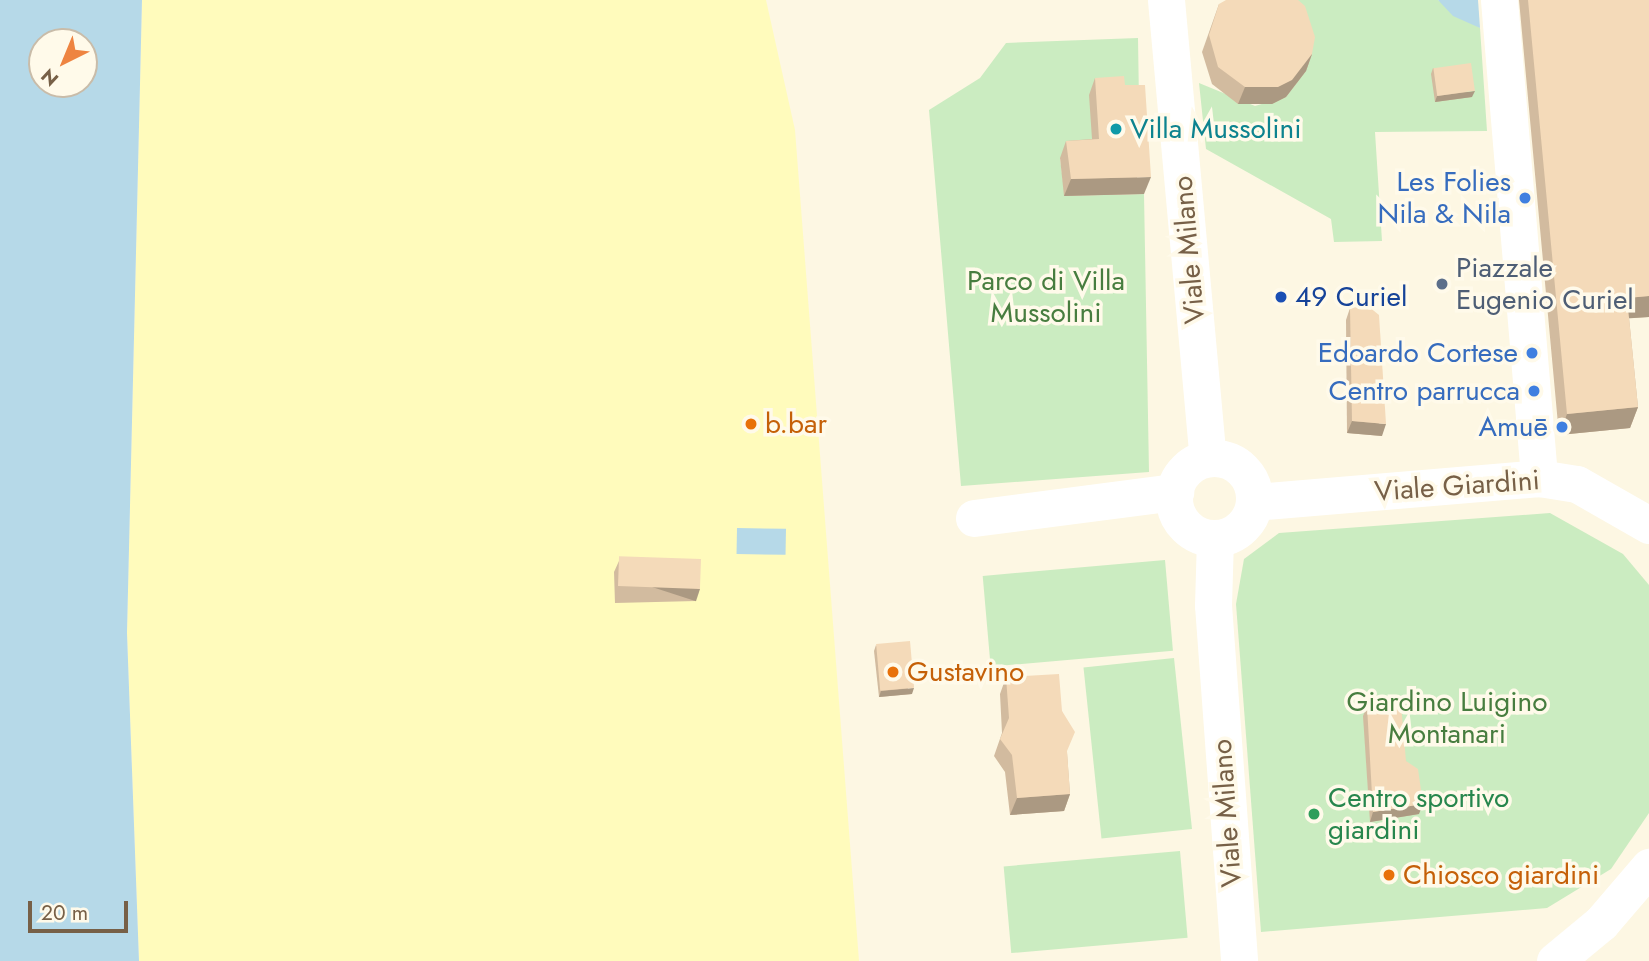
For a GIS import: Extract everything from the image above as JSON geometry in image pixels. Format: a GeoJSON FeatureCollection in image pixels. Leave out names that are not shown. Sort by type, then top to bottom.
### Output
{"type":"FeatureCollection","features":[{"type":"Feature","properties":{"kind":"street","name":"Viale Milano"},"geometry":{"type":"LineString","coordinates":[[1166,0],[1208,458]]}},
{"type":"Feature","properties":{"kind":"street"},"geometry":{"type":"LineString","coordinates":[[1499,0],[1539,478]]}},
{"type":"Feature","properties":{"kind":"street"},"geometry":{"type":"LineString","coordinates":[[1208,458],[1240,467],[1254,502],[1242,527],[1215,538],[1183,523],[1175,492],[1186,470],[1208,458]]}},
{"type":"Feature","properties":{"kind":"street","name":"Viale Giardini"},"geometry":{"type":"LineString","coordinates":[[1254,502],[1539,478],[1577,484],[1649,525]]}},
{"type":"Feature","properties":{"kind":"street"},"geometry":{"type":"LineString","coordinates":[[974,518],[1175,492]]}},
{"type":"Feature","properties":{"kind":"street","name":"Viale Milano"},"geometry":{"type":"LineString","coordinates":[[1215,538],[1213,605],[1239,961]]}},
{"type":"Feature","properties":{"kind":"street"},"geometry":{"type":"LineString","coordinates":[[1555,961],[1601,923],[1649,867]]}},
{"type":"Feature","properties":{"kind":"green space"},"geometry":{"type":"Polygon","coordinates":[[[1275,0],[1438,0],[1480,28],[1487,131],[1375,132],[1382,241],[1334,242],[1331,219],[1206,149],[1199,83],[1255,106],[1286,97],[1306,70],[1275,0]]]}},
{"type":"Feature","properties":{"kind":"green space","name":"Parco di Villa Mussolini"},"geometry":{"type":"Polygon","coordinates":[[[1138,38],[1139,102],[1093,156],[1060,159],[1065,196],[1144,194],[1149,472],[961,486],[929,110],[980,78],[1006,43],[1138,38]]]}},
{"type":"Feature","properties":{"kind":"green space","name":"Giardino Luigino Montanari"},"geometry":{"type":"Polygon","coordinates":[[[1550,513],[1623,554],[1649,585],[1649,813],[1611,869],[1547,908],[1261,932],[1236,604],[1244,559],[1279,533],[1550,513]]]}},
{"type":"Feature","properties":{"kind":"green space"},"geometry":{"type":"Polygon","coordinates":[[[1165,560],[1173,651],[991,667],[983,576],[1165,560]]]}},
{"type":"Feature","properties":{"kind":"green space"},"geometry":{"type":"Polygon","coordinates":[[[1174,658],[1192,829],[1101,839],[1083,668],[1174,658]]]}},
{"type":"Feature","properties":{"kind":"green space"},"geometry":{"type":"Polygon","coordinates":[[[1180,851],[1188,938],[1011,953],[1004,866],[1180,851]]]}},
{"type":"Feature","properties":{"kind":"sand"},"geometry":{"type":"Polygon","coordinates":[[[142,0],[766,0],[795,130],[859,961],[139,961],[127,633],[142,0]]]}},
{"type":"Feature","properties":{"kind":"water"},"geometry":{"type":"Polygon","coordinates":[[[0,0],[142,0],[127,633],[139,961],[0,961],[0,0]]]}},
{"type":"Feature","properties":{"kind":"water"},"geometry":{"type":"Polygon","coordinates":[[[1438,0],[1478,0],[1480,28],[1453,16],[1438,0]]]}},
{"type":"Feature","properties":{"kind":"water"},"geometry":{"type":"Polygon","coordinates":[[[737,528],[786,529],[786,555],[737,554],[737,528]]]}},
{"type":"Feature","properties":{"kind":"building"},"geometry":{"type":"Polygon","coordinates":[[[1226,0],[1298,0],[1305,6],[1315,37],[1312,54],[1292,80],[1278,87],[1245,87],[1218,67],[1209,35],[1219,4],[1226,0]]]}},
{"type":"Feature","properties":{"kind":"building"},"geometry":{"type":"Polygon","coordinates":[[[1528,0],[1649,0],[1649,296],[1627,298],[1638,407],[1567,414],[1528,0]]]}},
{"type":"Feature","properties":{"kind":"building"},"geometry":{"type":"Polygon","coordinates":[[[1471,63],[1475,91],[1437,96],[1433,68],[1471,63]]]}},
{"type":"Feature","properties":{"kind":"building","name":"Villa Mussolini"},"geometry":{"type":"Polygon","coordinates":[[[1124,76],[1125,85],[1145,85],[1151,177],[1071,179],[1066,141],[1099,139],[1095,78],[1124,76]]]}},
{"type":"Feature","properties":{"kind":"building"},"geometry":{"type":"Polygon","coordinates":[[[1368,306],[1379,315],[1386,424],[1352,421],[1350,308],[1368,306]]]}},
{"type":"Feature","properties":{"kind":"building"},"geometry":{"type":"Polygon","coordinates":[[[619,556],[701,559],[700,589],[618,586],[619,556]]]}},
{"type":"Feature","properties":{"kind":"building","name":"Gustavino"},"geometry":{"type":"Polygon","coordinates":[[[910,641],[914,688],[880,691],[876,644],[910,641]]]}},
{"type":"Feature","properties":{"kind":"building"},"geometry":{"type":"Polygon","coordinates":[[[1059,674],[1062,711],[1075,732],[1067,751],[1070,794],[1017,798],[1012,755],[1000,739],[1009,718],[1006,677],[1059,674]]]}},
{"type":"Feature","properties":{"kind":"building"},"geometry":{"type":"Polygon","coordinates":[[[1401,704],[1406,761],[1418,769],[1423,804],[1373,812],[1367,706],[1401,704]]]}},
{"type":"Feature","properties":{"kind":"place","name":"Villa Mussolini"},"geometry":{"type":"Point","coordinates":[1116,129]}},
{"type":"Feature","properties":{"kind":"place","name":"Les Folies Nila & Nila"},"geometry":{"type":"Point","coordinates":[1525,198]}},
{"type":"Feature","properties":{"kind":"place","name":"Piazzale Eugenio Curiel"},"geometry":{"type":"Point","coordinates":[1442,284]}},
{"type":"Feature","properties":{"kind":"place","name":"49 Curiel"},"geometry":{"type":"Point","coordinates":[1281,297]}},
{"type":"Feature","properties":{"kind":"place","name":"Edoardo Cortese"},"geometry":{"type":"Point","coordinates":[1532,353]}},
{"type":"Feature","properties":{"kind":"place","name":"Centro parrucca"},"geometry":{"type":"Point","coordinates":[1534,391]}},
{"type":"Feature","properties":{"kind":"place","name":"b.bar"},"geometry":{"type":"Point","coordinates":[751,424]}},
{"type":"Feature","properties":{"kind":"place","name":"Amuē"},"geometry":{"type":"Point","coordinates":[1562,427]}},
{"type":"Feature","properties":{"kind":"place","name":"Gustavino"},"geometry":{"type":"Point","coordinates":[893,672]}},
{"type":"Feature","properties":{"kind":"place","name":"Centro sportivo giardini"},"geometry":{"type":"Point","coordinates":[1314,814]}},
{"type":"Feature","properties":{"kind":"place","name":"Chiosco giardini"},"geometry":{"type":"Point","coordinates":[1389,875]}}]}
